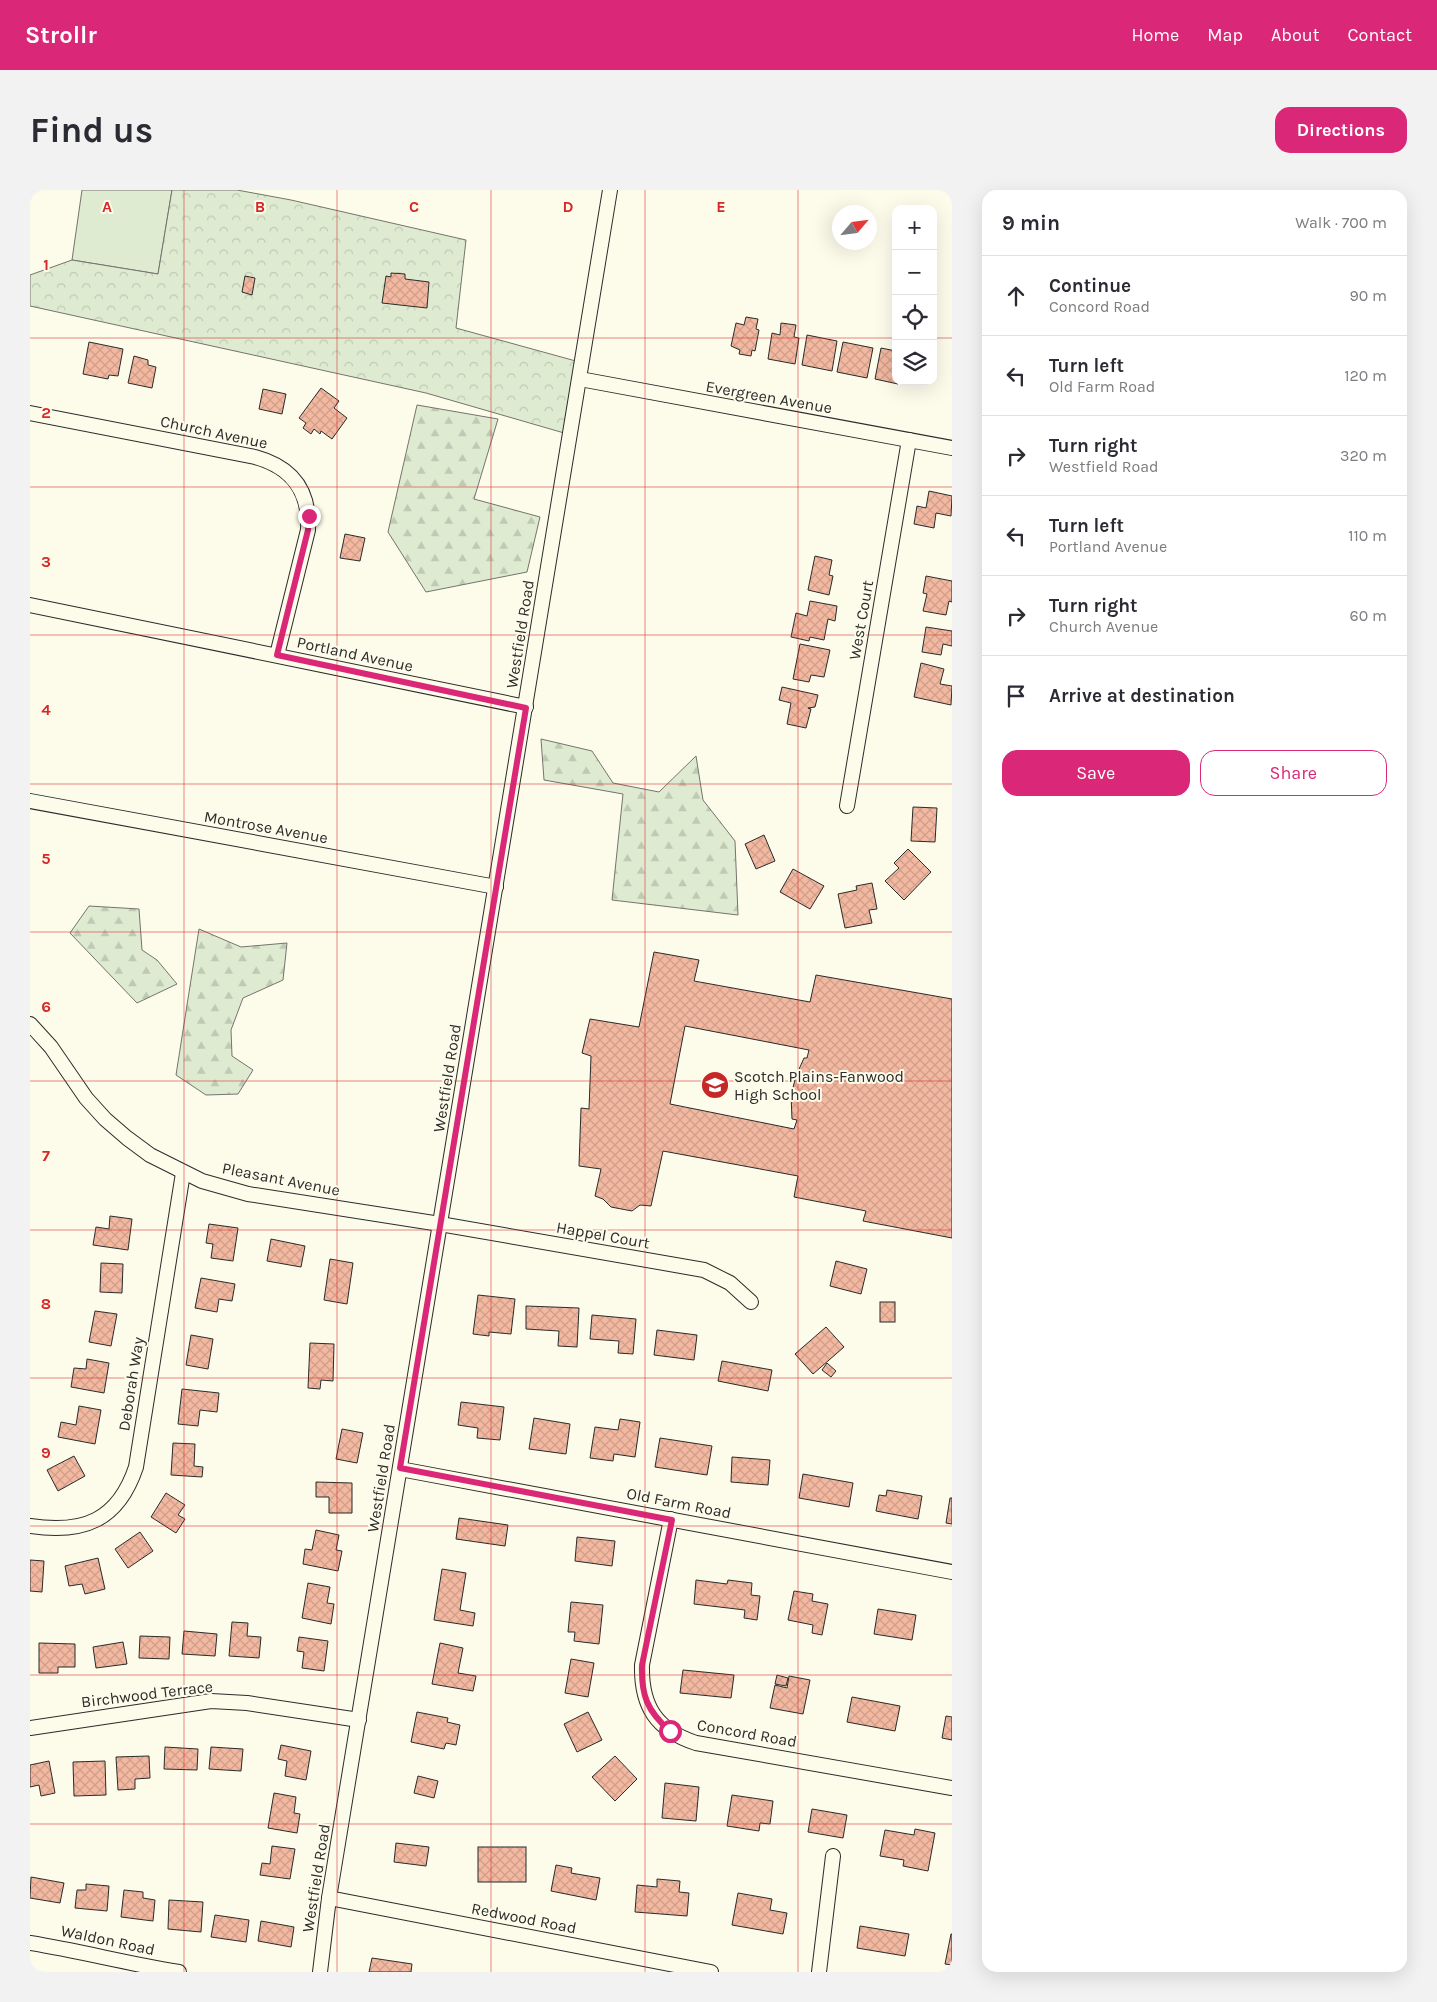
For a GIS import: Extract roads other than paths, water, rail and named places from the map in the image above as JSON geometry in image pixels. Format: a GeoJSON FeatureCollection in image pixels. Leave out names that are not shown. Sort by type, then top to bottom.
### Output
{"type":"FeatureCollection","features":[{"type":"Feature","properties":{"kind":"street","name":"Westfield Road"},"geometry":{"type":"LineString","coordinates":[[320,1972],[330,1898],[610,190]]}},
{"type":"Feature","properties":{"kind":"street","name":"Evergreen Avenue"},"geometry":{"type":"LineString","coordinates":[[580,380],[952,448]]}},
{"type":"Feature","properties":{"kind":"street","name":"Church Avenue"},"geometry":{"type":"LineString","coordinates":[[30,413],[255,457],[280,466],[290,475],[304,497],[309,516],[308,530],[277,655]]}},
{"type":"Feature","properties":{"kind":"street","name":"West Court"},"geometry":{"type":"LineString","coordinates":[[847,806],[909,440]]}},
{"type":"Feature","properties":{"kind":"street","name":"Portland Avenue"},"geometry":{"type":"LineString","coordinates":[[30,605],[526,708]]}},
{"type":"Feature","properties":{"kind":"street","name":"Montrose Avenue"},"geometry":{"type":"LineString","coordinates":[[30,802],[496,888]]}},
{"type":"Feature","properties":{"kind":"street","name":"Pleasant Avenue"},"geometry":{"type":"LineString","coordinates":[[30,1024],[50,1046],[86,1098],[105,1119],[126,1138],[150,1155],[182,1173],[202,1181],[248,1194],[440,1224]]}},
{"type":"Feature","properties":{"kind":"street","name":"Deborah Way"},"geometry":{"type":"LineString","coordinates":[[30,1526],[58,1529],[83,1526],[98,1519],[111,1509],[122,1497],[130,1483],[136,1467],[182,1173]]}},
{"type":"Feature","properties":{"kind":"street","name":"Happel Court"},"geometry":{"type":"LineString","coordinates":[[440,1224],[704,1270],[730,1283],[750,1302]]}},
{"type":"Feature","properties":{"kind":"street","name":"Old Farm Road"},"geometry":{"type":"LineString","coordinates":[[400,1468],[952,1572]]}},
{"type":"Feature","properties":{"kind":"street","name":"Concord Road"},"geometry":{"type":"LineString","coordinates":[[672,1520],[642,1665],[644,1697],[650,1710],[659,1722],[676,1735],[696,1743],[952,1788]]}},
{"type":"Feature","properties":{"kind":"street","name":"Birchwood Terrace"},"geometry":{"type":"LineString","coordinates":[[30,1728],[211,1701],[247,1703],[359,1720]]}},
{"type":"Feature","properties":{"kind":"street"},"geometry":{"type":"LineString","coordinates":[[819,1972],[833,1856]]}},
{"type":"Feature","properties":{"kind":"street","name":"Redwood Road"},"geometry":{"type":"LineString","coordinates":[[330,1898],[711,1972]]}},
{"type":"Feature","properties":{"kind":"street","name":"Waldon Road"},"geometry":{"type":"LineString","coordinates":[[30,1943],[179,1972]]}},
{"type":"Feature","properties":{"kind":"place","name":"Scotch Plains-Fanwood High School"},"geometry":{"type":"Point","coordinates":[715,1085]}}]}
